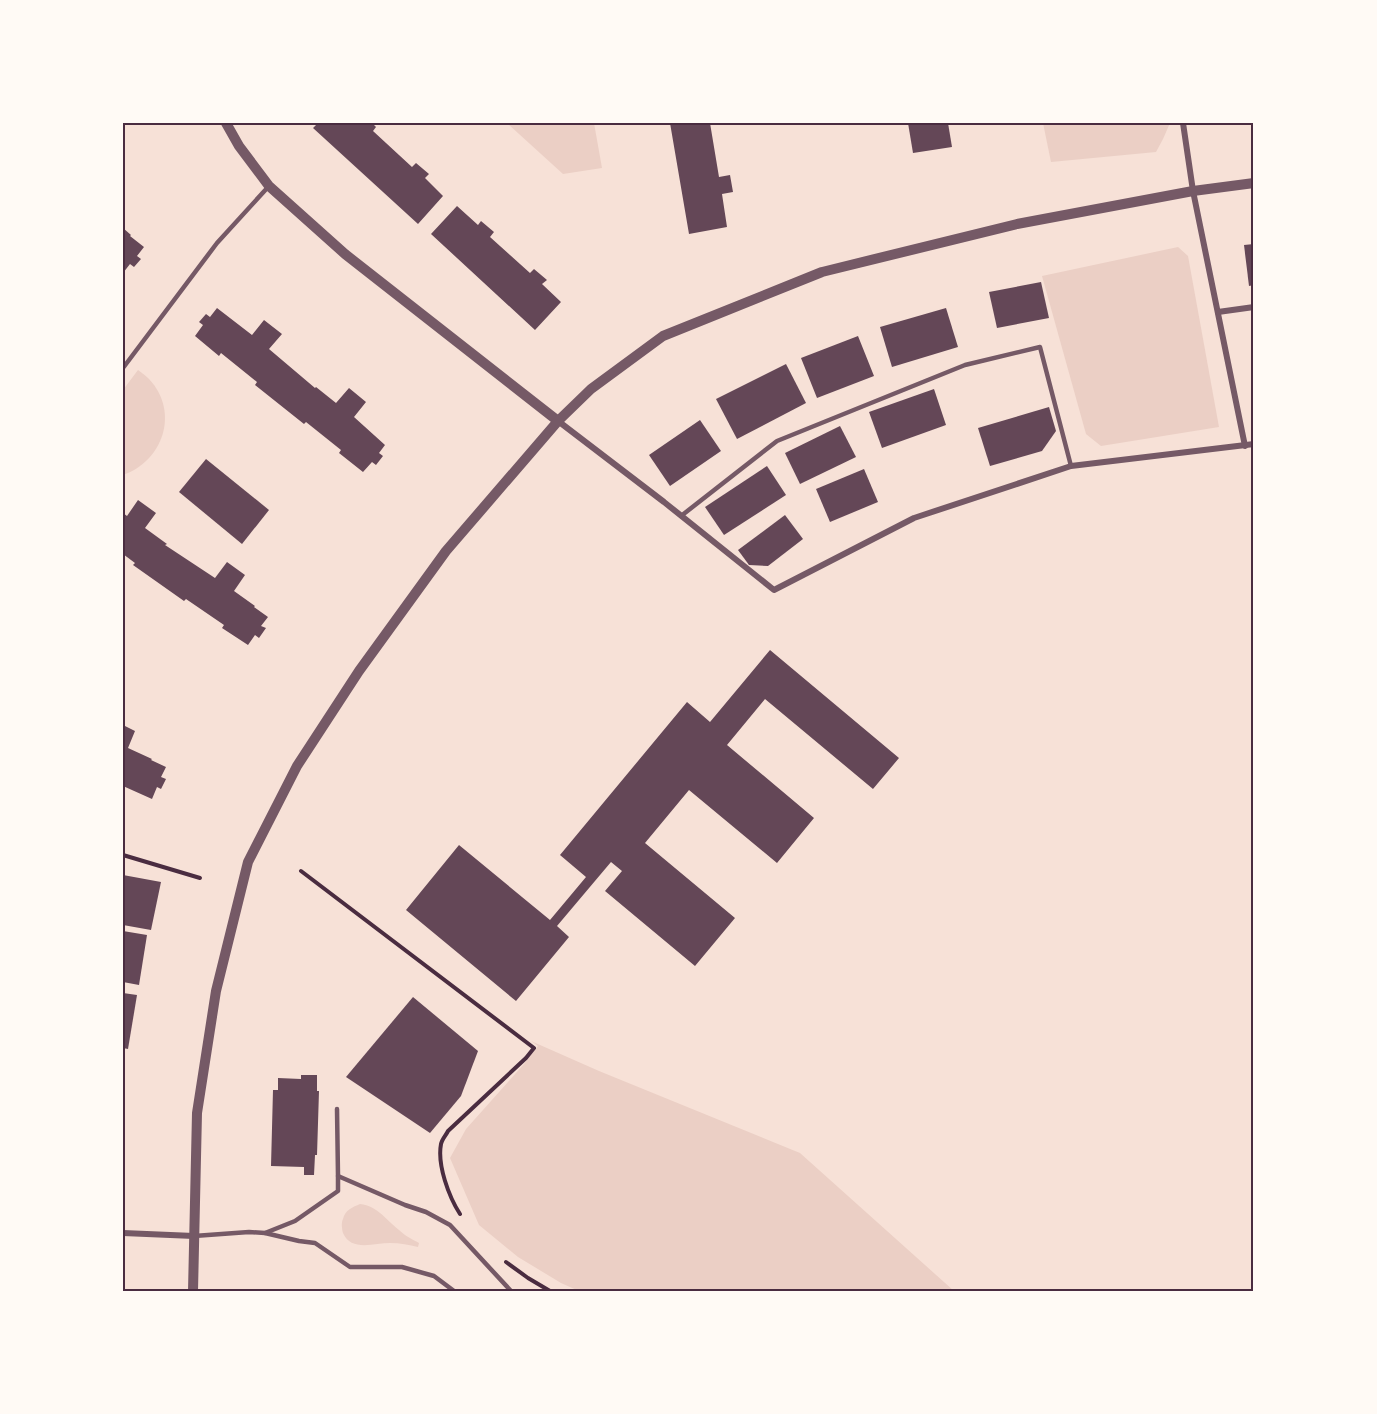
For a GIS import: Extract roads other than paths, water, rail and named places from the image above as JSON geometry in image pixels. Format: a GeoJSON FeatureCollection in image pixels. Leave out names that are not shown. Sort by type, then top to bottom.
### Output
{"type":"FeatureCollection","features":[{"type":"Feature","properties":{"kind":"street"},"geometry":{"type":"LineString","coordinates":[[226,123],[239,146],[269,186],[345,254],[774,590],[914,518],[1071,466],[1254,444]]}},
{"type":"Feature","properties":{"kind":"street"},"geometry":{"type":"LineString","coordinates":[[1183,123],[1193,191],[1245,446]]}},
{"type":"Feature","properties":{"kind":"street"},"geometry":{"type":"LineString","coordinates":[[193,1291],[197,1113],[216,991],[248,862],[297,766],[359,671],[446,551],[558,421],[591,389],[663,336],[822,272],[1017,224],[1193,191],[1254,183]]}},
{"type":"Feature","properties":{"kind":"street"},"geometry":{"type":"LineString","coordinates":[[1218,312],[1254,307]]}},
{"type":"Feature","properties":{"kind":"street"},"geometry":{"type":"LineString","coordinates":[[123,1233],[194,1236]]}},
{"type":"Feature","properties":{"kind":"lane"},"geometry":{"type":"LineString","coordinates":[[123,368],[217,243],[269,186]]}},
{"type":"Feature","properties":{"kind":"lane"},"geometry":{"type":"LineString","coordinates":[[681,516],[777,441],[965,365],[1040,347],[1071,466]]}},
{"type":"Feature","properties":{"kind":"lane"},"geometry":{"type":"LineString","coordinates":[[265,1233],[295,1221],[338,1191],[337,1109]]}},
{"type":"Feature","properties":{"kind":"lane"},"geometry":{"type":"LineString","coordinates":[[338,1176],[426,1212],[450,1225],[511,1291]]}},
{"type":"Feature","properties":{"kind":"lane"},"geometry":{"type":"LineString","coordinates":[[194,1236],[249,1232],[315,1243],[350,1268],[402,1266],[434,1276],[454,1291]]}}]}
